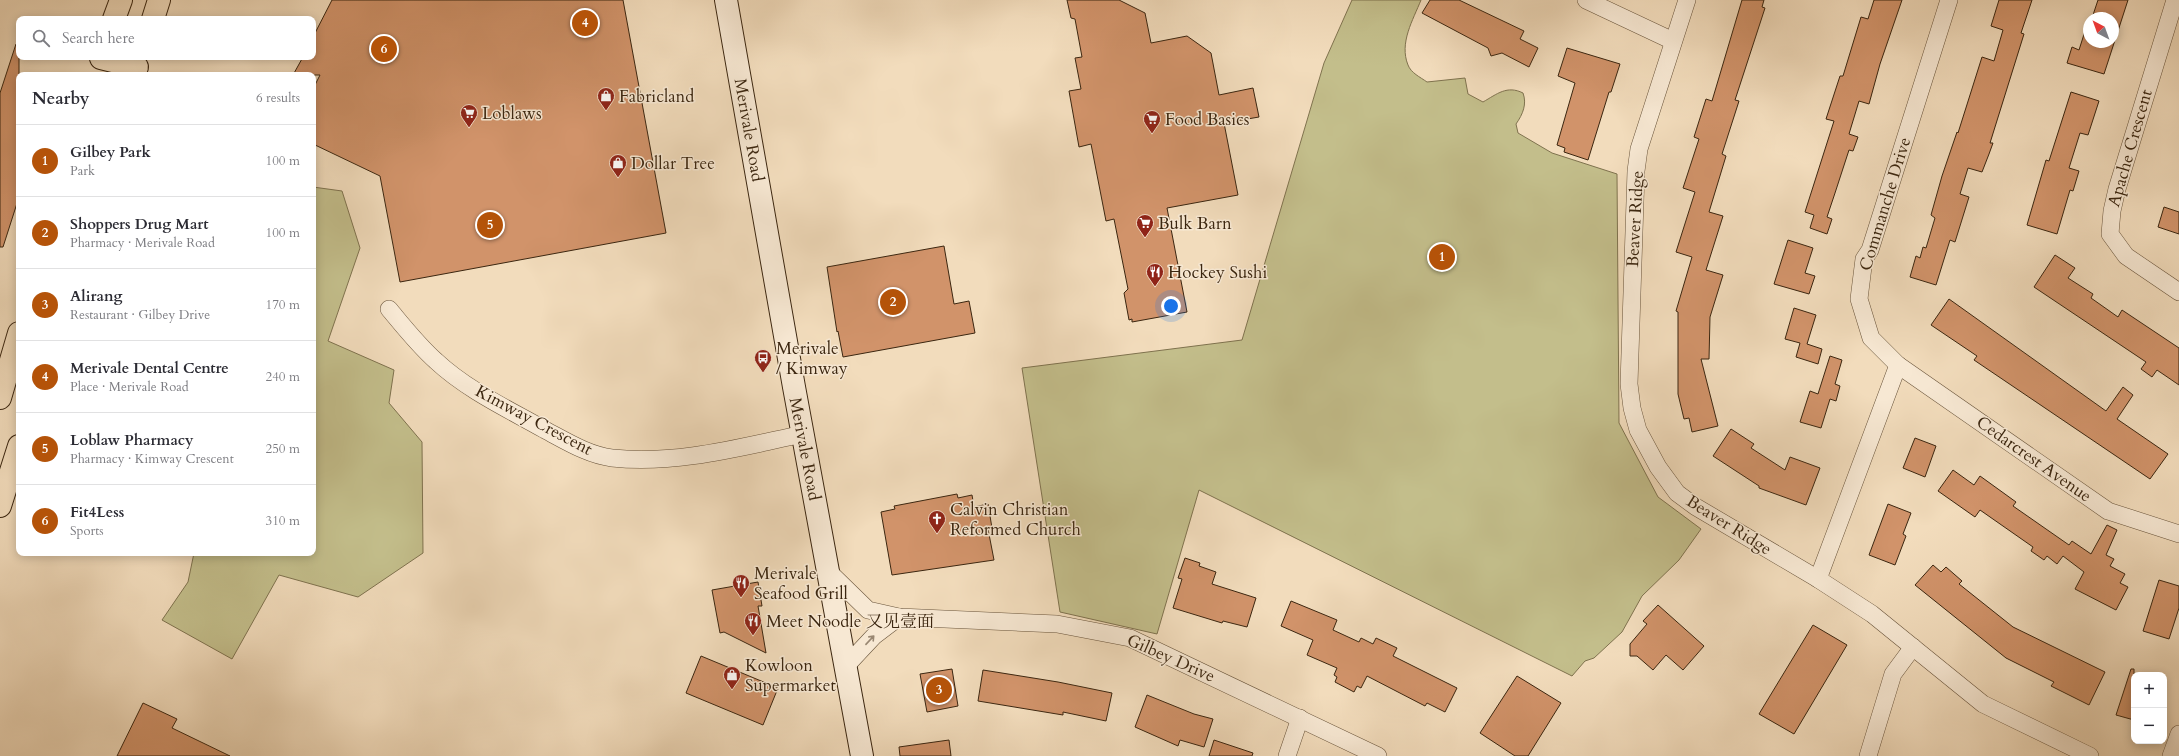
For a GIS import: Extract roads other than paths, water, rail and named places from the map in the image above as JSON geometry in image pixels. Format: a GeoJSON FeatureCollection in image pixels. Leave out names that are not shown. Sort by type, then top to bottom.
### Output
{"type":"FeatureCollection","features":[{"type":"Feature","properties":{"kind":"main road"},"geometry":{"type":"LineString","coordinates":[[115,16],[120,0]]}},
{"type":"Feature","properties":{"kind":"main road"},"geometry":{"type":"LineString","coordinates":[[153,16],[159,0]]}},
{"type":"Feature","properties":{"kind":"main road","name":"Merivale Road"},"geometry":{"type":"LineString","coordinates":[[726,0],[862,756]]}},
{"type":"Feature","properties":{"kind":"main road"},"geometry":{"type":"LineString","coordinates":[[99,63],[137,66]]}},
{"type":"Feature","properties":{"kind":"main road"},"geometry":{"type":"LineString","coordinates":[[0,398],[16,343]]}},
{"type":"Feature","properties":{"kind":"main road"},"geometry":{"type":"LineString","coordinates":[[0,506],[16,455]]}},
{"type":"Feature","properties":{"kind":"street"},"geometry":{"type":"LineString","coordinates":[[1586,0],[1673,41]]}},
{"type":"Feature","properties":{"kind":"street","name":"Beaver Ridge"},"geometry":{"type":"LineString","coordinates":[[1687,0],[1640,149],[1636,172],[1629,384],[1632,408],[1638,430],[1655,462],[1677,493],[1696,507],[1818,579],[1872,614],[1983,704],[2090,756]]}},
{"type":"Feature","properties":{"kind":"street","name":"Commanche Drive"},"geometry":{"type":"LineString","coordinates":[[1898,365],[1871,338],[1859,299],[1864,259],[1870,250],[1949,0]]}},
{"type":"Feature","properties":{"kind":"street","name":"Apache Crescent"},"geometry":{"type":"LineString","coordinates":[[2175,0],[2116,189],[2110,234],[2126,256],[2179,292]]}},
{"type":"Feature","properties":{"kind":"street","name":"Kimway Crescent"},"geometry":{"type":"LineString","coordinates":[[389,310],[412,337],[437,362],[466,383],[491,400],[583,450],[611,458],[660,459],[716,453],[803,434]]}},
{"type":"Feature","properties":{"kind":"street"},"geometry":{"type":"LineString","coordinates":[[1818,579],[1898,365]]}},
{"type":"Feature","properties":{"kind":"street","name":"Cedarcrest Avenue"},"geometry":{"type":"LineString","coordinates":[[1898,365],[2108,511],[2179,534]]}},
{"type":"Feature","properties":{"kind":"street","name":"Gilbey Drive"},"geometry":{"type":"LineString","coordinates":[[828,571],[868,610],[899,617],[1058,624],[1130,638],[1378,756]]}},
{"type":"Feature","properties":{"kind":"street"},"geometry":{"type":"LineString","coordinates":[[845,667],[878,632],[899,617]]}},
{"type":"Feature","properties":{"kind":"street"},"geometry":{"type":"LineString","coordinates":[[1868,756],[1893,674],[1913,647]]}},
{"type":"Feature","properties":{"kind":"street"},"geometry":{"type":"LineString","coordinates":[[1287,756],[1300,718]]}},
{"type":"Feature","properties":{"kind":"street"},"geometry":{"type":"LineString","coordinates":[[2171,756],[2179,734]]}},
{"type":"Feature","properties":{"kind":"place","name":"Merivale Dental Centre"},"geometry":{"type":"Point","coordinates":[585,23]}},
{"type":"Feature","properties":{"kind":"place","name":"Fit4Less"},"geometry":{"type":"Point","coordinates":[384,49]}},
{"type":"Feature","properties":{"kind":"place","name":"Fabricland"},"geometry":{"type":"Point","coordinates":[606,111]}},
{"type":"Feature","properties":{"kind":"place","name":"Loblaws"},"geometry":{"type":"Point","coordinates":[469,128]}},
{"type":"Feature","properties":{"kind":"place","name":"Food Basics"},"geometry":{"type":"Point","coordinates":[1152,134]}},
{"type":"Feature","properties":{"kind":"place","name":"Dollar Tree"},"geometry":{"type":"Point","coordinates":[618,178]}},
{"type":"Feature","properties":{"kind":"place","name":"Loblaw Pharmacy"},"geometry":{"type":"Point","coordinates":[490,225]}},
{"type":"Feature","properties":{"kind":"place","name":"Bulk Barn"},"geometry":{"type":"Point","coordinates":[1145,238]}},
{"type":"Feature","properties":{"kind":"place","name":"Gilbey Park"},"geometry":{"type":"Point","coordinates":[1442,257]}},
{"type":"Feature","properties":{"kind":"place","name":"Hockey Sushi"},"geometry":{"type":"Point","coordinates":[1155,287]}},
{"type":"Feature","properties":{"kind":"place","name":"Shoppers Drug Mart"},"geometry":{"type":"Point","coordinates":[893,302]}},
{"type":"Feature","properties":{"kind":"place","name":"Merivale / Kimway"},"geometry":{"type":"Point","coordinates":[763,373]}},
{"type":"Feature","properties":{"kind":"place","name":"Calvin Christian Reformed Church"},"geometry":{"type":"Point","coordinates":[937,534]}},
{"type":"Feature","properties":{"kind":"place","name":"Merivale Seafood Grill"},"geometry":{"type":"Point","coordinates":[741,598]}},
{"type":"Feature","properties":{"kind":"place","name":"Meet Noodle 又见壹面"},"geometry":{"type":"Point","coordinates":[753,636]}},
{"type":"Feature","properties":{"kind":"place","name":"Kowloon Supermarket"},"geometry":{"type":"Point","coordinates":[732,690]}},
{"type":"Feature","properties":{"kind":"place","name":"Alirang"},"geometry":{"type":"Point","coordinates":[939,690]}}]}
